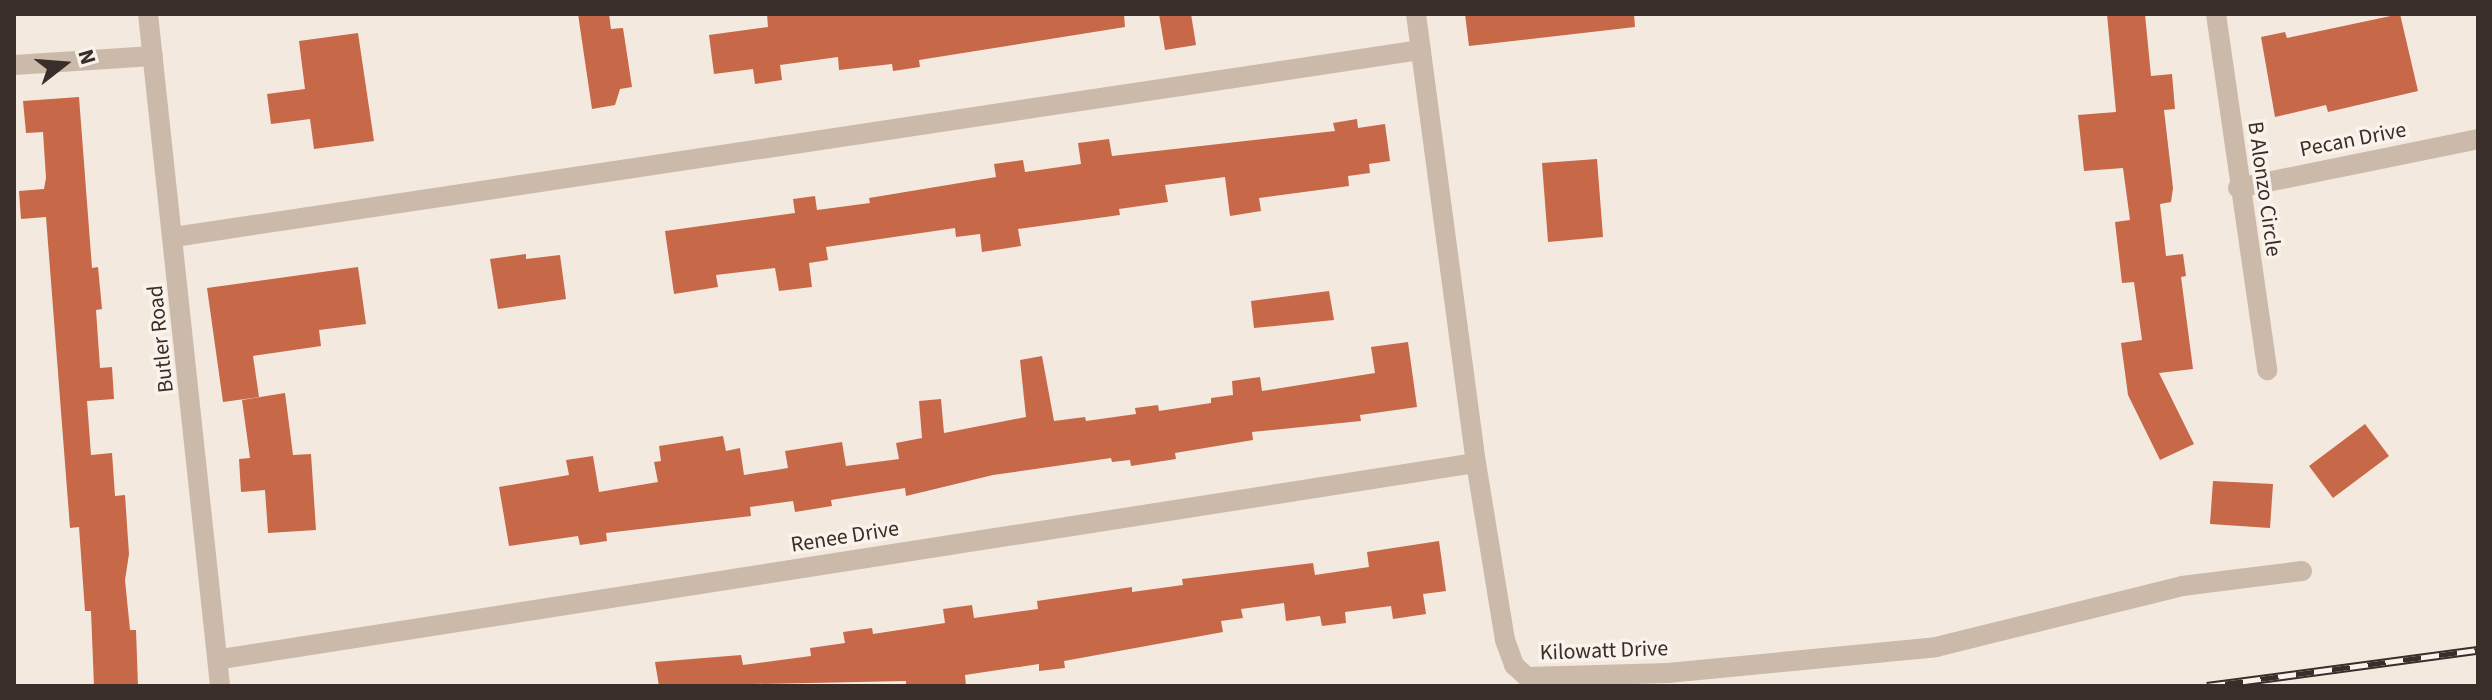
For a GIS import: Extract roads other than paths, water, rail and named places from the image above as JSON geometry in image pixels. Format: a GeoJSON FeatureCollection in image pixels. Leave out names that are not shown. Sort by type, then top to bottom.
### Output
{"type":"FeatureCollection","features":[{"type":"Feature","properties":{"kind":"street","name":"Butler Road"},"geometry":{"type":"LineString","coordinates":[[148,14],[221,659],[220,686]]}},
{"type":"Feature","properties":{"kind":"street","name":"Kilowatt Drive"},"geometry":{"type":"LineString","coordinates":[[1416,14],[1476,463],[1505,640],[1514,665],[1527,677],[1668,673],[1936,647],[2182,586],[2302,571]]}},
{"type":"Feature","properties":{"kind":"street","name":"B Alonzo Circle"},"geometry":{"type":"LineString","coordinates":[[2216,14],[2238,188],[2267,370]]}},
{"type":"Feature","properties":{"kind":"street"},"geometry":{"type":"LineString","coordinates":[[174,237],[1421,50]]}},
{"type":"Feature","properties":{"kind":"street"},"geometry":{"type":"LineString","coordinates":[[14,65],[153,56]]}},
{"type":"Feature","properties":{"kind":"street","name":"Pecan Drive"},"geometry":{"type":"LineString","coordinates":[[2238,188],[2478,139]]}},
{"type":"Feature","properties":{"kind":"street","name":"Renee Drive"},"geometry":{"type":"LineString","coordinates":[[221,659],[1476,463]]}},
{"type":"Feature","properties":{"kind":"railway"},"geometry":{"type":"LineString","coordinates":[[2207,686],[2478,650]]}}]}
